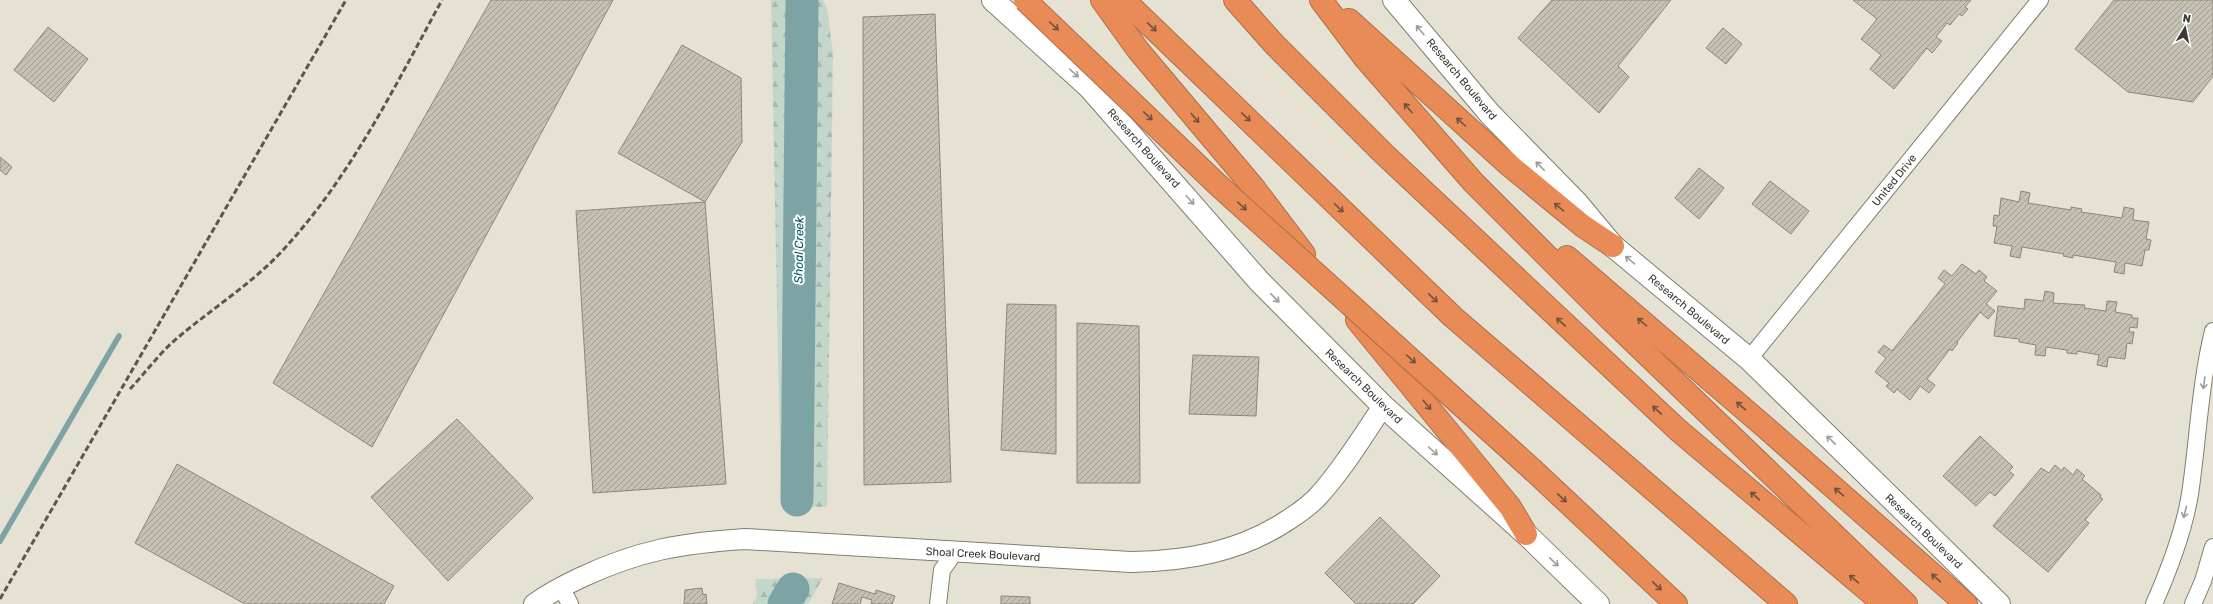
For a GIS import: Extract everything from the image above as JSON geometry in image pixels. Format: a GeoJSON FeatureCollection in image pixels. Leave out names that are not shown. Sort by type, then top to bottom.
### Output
{"type":"FeatureCollection","features":[{"type":"Feature","properties":{"kind":"highway"},"geometry":{"type":"LineString","coordinates":[[1025,0],[1218,185],[1534,471],[1676,604]]}},
{"type":"Feature","properties":{"kind":"highway"},"geometry":{"type":"LineString","coordinates":[[1102,0],[1138,50],[1254,188],[1288,235],[1510,507],[1526,534]]}},
{"type":"Feature","properties":{"kind":"highway"},"geometry":{"type":"LineString","coordinates":[[1124,0],[1453,317],[1786,604]]}},
{"type":"Feature","properties":{"kind":"highway"},"geometry":{"type":"LineString","coordinates":[[1235,0],[1274,44],[1384,154],[1672,424],[1884,604]]}},
{"type":"Feature","properties":{"kind":"highway"},"geometry":{"type":"LineString","coordinates":[[1321,0],[1364,57],[1473,182],[1612,321],[1906,604]]}},
{"type":"Feature","properties":{"kind":"highway"},"geometry":{"type":"LineString","coordinates":[[1328,0],[1509,165],[1583,226],[1613,246]]}},
{"type":"Feature","properties":{"kind":"highway"},"geometry":{"type":"LineString","coordinates":[[1433,137],[1614,299],[1765,427],[1966,604]]}},
{"type":"Feature","properties":{"kind":"main road","name":"Research Boulevard"},"geometry":{"type":"LineString","coordinates":[[993,0],[1089,87],[1259,281],[1383,406],[1526,534],[1598,604]]}},
{"type":"Feature","properties":{"kind":"main road","name":"Research Boulevard"},"geometry":{"type":"LineString","coordinates":[[1394,0],[1490,114],[1577,203],[1613,246],[1749,359],[1999,604]]}},
{"type":"Feature","properties":{"kind":"street","name":"United Drive"},"geometry":{"type":"LineString","coordinates":[[1749,359],[2040,0]]}},
{"type":"Feature","properties":{"kind":"street"},"geometry":{"type":"LineString","coordinates":[[2154,604],[2178,540],[2190,496],[2204,384],[2213,331]]}},
{"type":"Feature","properties":{"kind":"street","name":"Shoal Creek Boulevard"},"geometry":{"type":"LineString","coordinates":[[534,604],[566,596],[613,562],[659,548],[700,542],[745,539],[1131,562],[1168,562],[1199,557],[1230,549],[1276,528],[1320,494],[1383,406]]}},
{"type":"Feature","properties":{"kind":"street"},"geometry":{"type":"LineString","coordinates":[[2193,604],[2203,581],[2213,547]]}},
{"type":"Feature","properties":{"kind":"street"},"geometry":{"type":"LineString","coordinates":[[938,604],[942,570],[955,552]]}},
{"type":"Feature","properties":{"kind":"green space"},"geometry":{"type":"Polygon","coordinates":[[[771,0],[823,0],[827,9],[833,53],[827,507],[781,506],[771,0]]]}},
{"type":"Feature","properties":{"kind":"green space"},"geometry":{"type":"Polygon","coordinates":[[[823,578],[808,604],[753,604],[757,595],[755,579],[823,578]]]}},
{"type":"Feature","properties":{"kind":"building"},"geometry":{"type":"Polygon","coordinates":[[[491,0],[613,0],[372,447],[273,383],[491,0]]]}},
{"type":"Feature","properties":{"kind":"building"},"geometry":{"type":"Polygon","coordinates":[[[1552,0],[1671,0],[1618,66],[1629,77],[1599,113],[1518,38],[1552,0]]]}},
{"type":"Feature","properties":{"kind":"building"},"geometry":{"type":"Polygon","coordinates":[[[1853,0],[1971,0],[1965,7],[1968,9],[1962,16],[1959,14],[1950,25],[1947,23],[1936,37],[1942,41],[1932,53],[1927,48],[1894,89],[1870,69],[1881,55],[1861,39],[1877,19],[1853,0]]]}},
{"type":"Feature","properties":{"kind":"building"},"geometry":{"type":"Polygon","coordinates":[[[2114,0],[2213,0],[2213,76],[2193,102],[2128,92],[2075,49],[2114,0]]]}},
{"type":"Feature","properties":{"kind":"building"},"geometry":{"type":"Polygon","coordinates":[[[935,14],[951,482],[864,485],[863,17],[935,14]]]}},
{"type":"Feature","properties":{"kind":"building"},"geometry":{"type":"Polygon","coordinates":[[[48,27],[88,59],[54,102],[14,70],[48,27]]]}},
{"type":"Feature","properties":{"kind":"building"},"geometry":{"type":"Polygon","coordinates":[[[1723,28],[1742,44],[1726,64],[1706,48],[1723,28]]]}},
{"type":"Feature","properties":{"kind":"building"},"geometry":{"type":"Polygon","coordinates":[[[682,45],[741,78],[742,142],[705,202],[618,153],[682,45]]]}},
{"type":"Feature","properties":{"kind":"building"},"geometry":{"type":"Polygon","coordinates":[[[0,157],[12,167],[6,175],[0,170],[0,157]]]}},
{"type":"Feature","properties":{"kind":"building"},"geometry":{"type":"Polygon","coordinates":[[[1699,168],[1724,188],[1699,219],[1675,198],[1699,168]]]}},
{"type":"Feature","properties":{"kind":"building"},"geometry":{"type":"Polygon","coordinates":[[[1770,181],[1809,211],[1791,234],[1752,204],[1770,181]]]}},
{"type":"Feature","properties":{"kind":"building"},"geometry":{"type":"Polygon","coordinates":[[[2021,191],[2030,193],[2028,203],[2071,210],[2071,207],[2082,209],[2081,212],[2122,218],[2124,207],[2134,209],[2133,220],[2149,222],[2146,239],[2151,240],[2149,250],[2145,250],[2142,266],[2125,263],[2124,274],[2114,272],[2116,262],[2073,255],[2073,258],[2063,256],[2064,254],[2022,247],[2020,258],[2010,256],[2012,246],[1994,243],[1997,226],[1993,226],[1994,215],[1999,216],[2001,198],[2019,202],[2021,191]]]}},
{"type":"Feature","properties":{"kind":"building"},"geometry":{"type":"Polygon","coordinates":[[[705,202],[726,484],[593,493],[576,211],[705,202]]]}},
{"type":"Feature","properties":{"kind":"building"},"geometry":{"type":"Polygon","coordinates":[[[1962,264],[1976,274],[1979,270],[1987,277],[1984,281],[1997,291],[1986,304],[1995,311],[1988,319],[1980,312],[1952,351],[1950,349],[1927,379],[1935,385],[1929,393],[1920,386],[1910,400],[1897,389],[1894,393],[1886,386],[1889,383],[1875,372],[1886,358],[1878,352],[1884,345],[1892,351],[1945,284],[1938,278],[1944,270],[1952,276],[1962,264]]]}},
{"type":"Feature","properties":{"kind":"building"},"geometry":{"type":"Polygon","coordinates":[[[2045,291],[2054,293],[2053,303],[2085,305],[2084,308],[2106,311],[2107,301],[2117,302],[2115,312],[2132,315],[2132,318],[2138,318],[2137,328],[2130,327],[2129,332],[2134,332],[2132,344],[2127,343],[2125,359],[2108,357],[2107,367],[2097,365],[2099,355],[2077,351],[2077,354],[2067,353],[2067,350],[2046,347],[2045,356],[2035,355],[2036,345],[2019,342],[2019,339],[1994,336],[1998,306],[2024,309],[2025,299],[2043,301],[2045,291]]]}},
{"type":"Feature","properties":{"kind":"building"},"geometry":{"type":"Polygon","coordinates":[[[1007,304],[1056,305],[1056,454],[1001,450],[1007,304]]]}},
{"type":"Feature","properties":{"kind":"building"},"geometry":{"type":"Polygon","coordinates":[[[1077,323],[1139,326],[1140,483],[1077,483],[1077,323]]]}},
{"type":"Feature","properties":{"kind":"building"},"geometry":{"type":"Polygon","coordinates":[[[1193,355],[1259,357],[1256,416],[1189,414],[1193,355]]]}},
{"type":"Feature","properties":{"kind":"building"},"geometry":{"type":"Polygon","coordinates":[[[457,419],[533,498],[448,581],[371,497],[457,419]]]}},
{"type":"Feature","properties":{"kind":"building"},"geometry":{"type":"Polygon","coordinates":[[[1980,436],[2013,467],[2009,471],[2014,475],[1995,496],[1990,492],[1976,506],[1943,476],[1980,436]]]}},
{"type":"Feature","properties":{"kind":"building"},"geometry":{"type":"Polygon","coordinates":[[[177,464],[394,586],[384,604],[245,604],[135,543],[177,464]]]}},
{"type":"Feature","properties":{"kind":"building"},"geometry":{"type":"Polygon","coordinates":[[[2055,465],[2062,471],[2064,467],[2073,475],[2077,469],[2085,476],[2082,479],[2101,495],[2100,497],[2103,499],[2085,520],[2089,523],[2048,572],[1993,526],[2041,468],[2049,473],[2055,465]]]}},
{"type":"Feature","properties":{"kind":"building"},"geometry":{"type":"Polygon","coordinates":[[[1380,517],[1440,576],[1413,604],[1356,604],[1325,573],[1380,517]]]}},
{"type":"Feature","properties":{"kind":"building"},"geometry":{"type":"Polygon","coordinates":[[[839,583],[875,594],[876,590],[895,596],[892,604],[871,604],[872,600],[862,597],[860,604],[832,604],[839,583]]]}},
{"type":"Feature","properties":{"kind":"building"},"geometry":{"type":"Polygon","coordinates":[[[702,588],[703,595],[706,594],[707,604],[684,604],[685,590],[702,588]]]}},
{"type":"Feature","properties":{"kind":"building"},"geometry":{"type":"Polygon","coordinates":[[[1001,596],[1030,597],[1030,604],[1001,604],[1001,596]]]}},
{"type":"Feature","properties":{"kind":"waterway","name":"Shoal Creek"},"geometry":{"type":"LineString","coordinates":[[797,500],[802,0]]}},
{"type":"Feature","properties":{"kind":"waterway"},"geometry":{"type":"LineString","coordinates":[[0,541],[119,336]]}},
{"type":"Feature","properties":{"kind":"waterway","name":"Shoal Creek"},"geometry":{"type":"LineString","coordinates":[[784,604],[793,589]]}},
{"type":"Feature","properties":{"kind":"railway"},"geometry":{"type":"LineString","coordinates":[[0,599],[346,0]]}},
{"type":"Feature","properties":{"kind":"railway"},"geometry":{"type":"LineString","coordinates":[[130,389],[169,345],[259,274],[272,262],[308,221],[351,161],[389,97],[442,0]]}}]}
